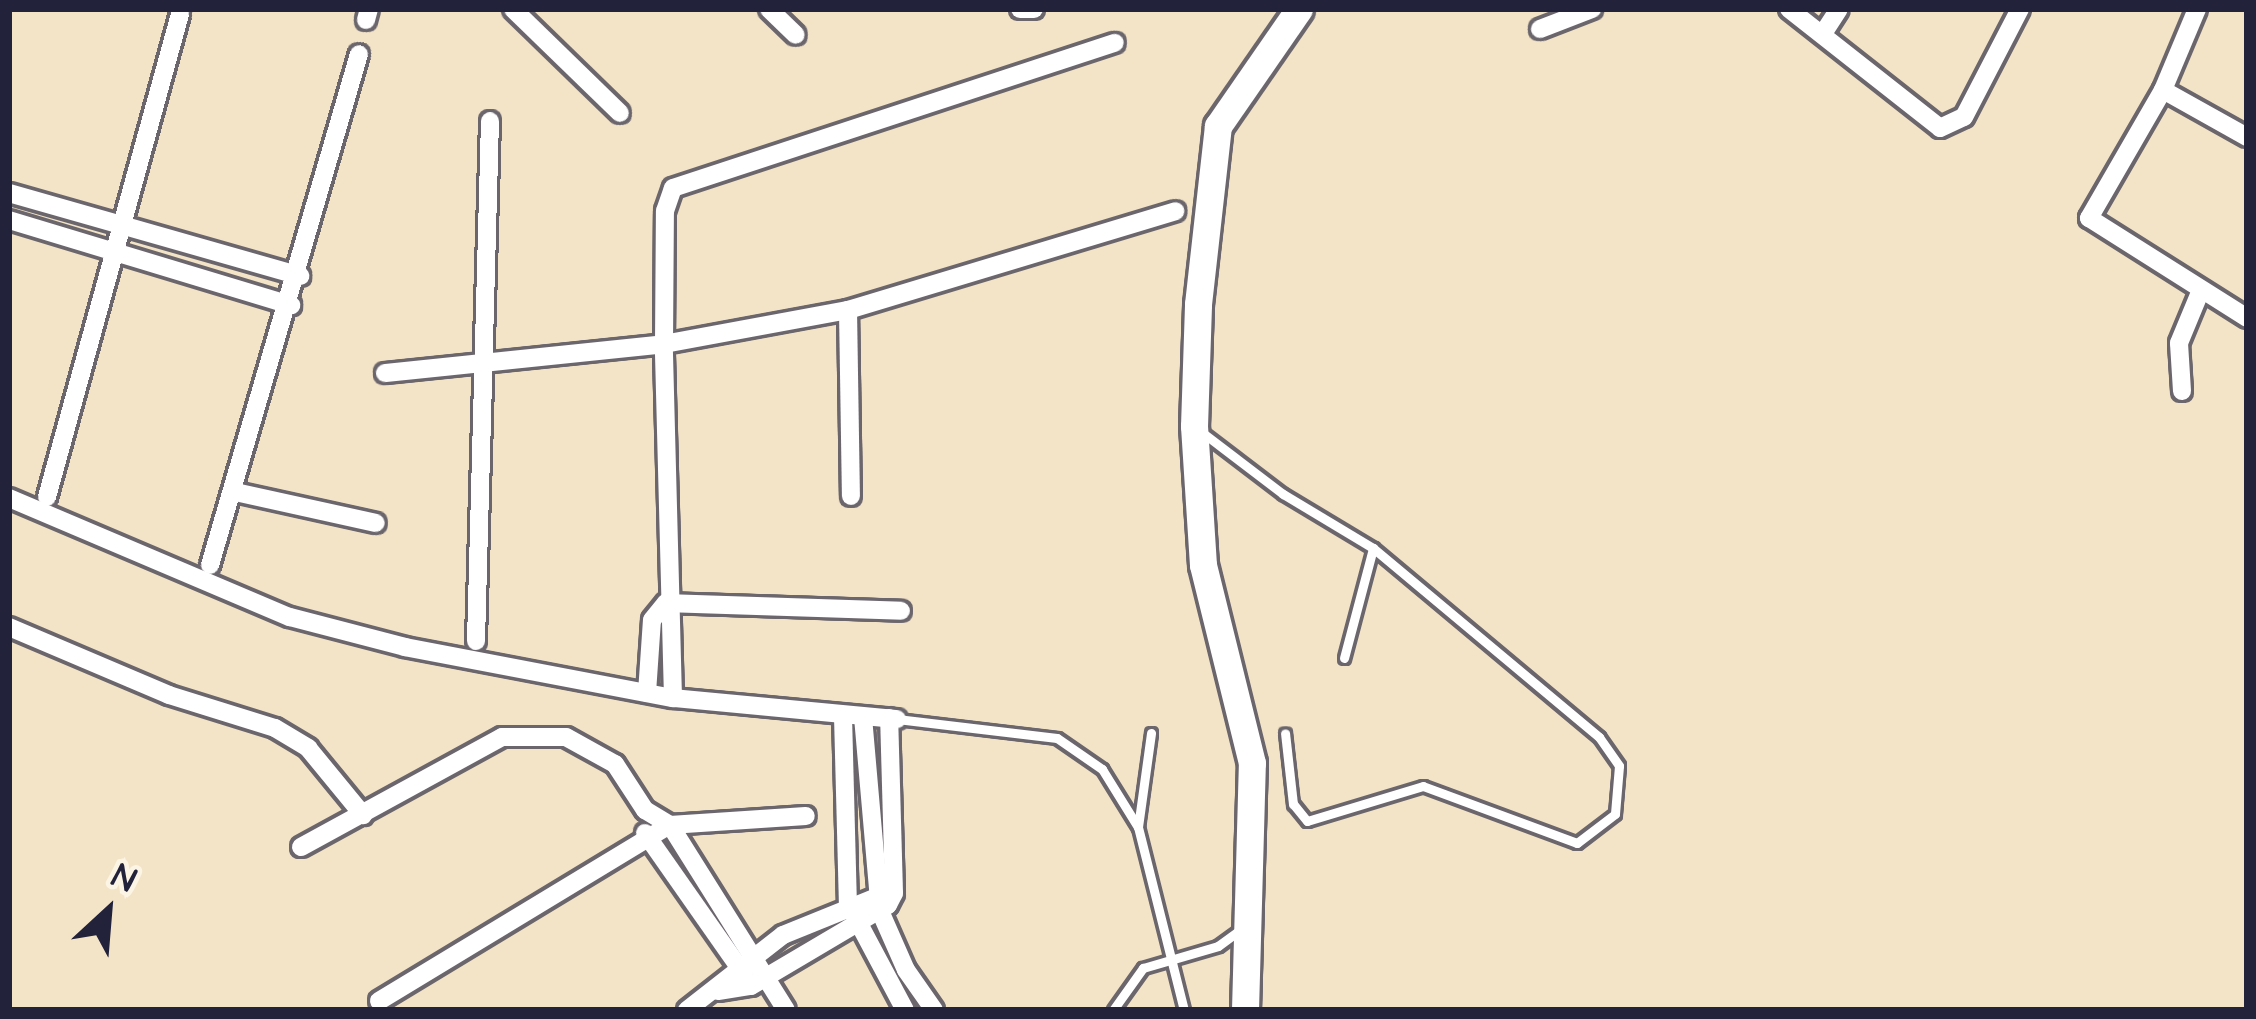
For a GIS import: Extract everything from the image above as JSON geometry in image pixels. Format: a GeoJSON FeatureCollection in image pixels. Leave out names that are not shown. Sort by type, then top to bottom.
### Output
{"type":"FeatureCollection","features":[{"type":"Feature","properties":{"kind":"main road"},"geometry":{"type":"LineString","coordinates":[[1245,1010],[1253,914],[1252,764],[1203,565],[1194,426],[1218,127],[1299,9]]}},
{"type":"Feature","properties":{"kind":"street"},"geometry":{"type":"LineString","coordinates":[[513,9],[620,113]]}},
{"type":"Feature","properties":{"kind":"street"},"geometry":{"type":"LineString","coordinates":[[769,9],[796,35]]}},
{"type":"Feature","properties":{"kind":"street"},"geometry":{"type":"LineString","coordinates":[[1020,9],[1034,9]]}},
{"type":"Feature","properties":{"kind":"street"},"geometry":{"type":"LineString","coordinates":[[1540,29],[1592,9]]}},
{"type":"Feature","properties":{"kind":"street"},"geometry":{"type":"LineString","coordinates":[[1789,9],[1824,32],[1927,121],[1948,128],[1964,117],[2020,9]]}},
{"type":"Feature","properties":{"kind":"street"},"geometry":{"type":"LineString","coordinates":[[1824,32],[1839,9]]}},
{"type":"Feature","properties":{"kind":"street"},"geometry":{"type":"LineString","coordinates":[[2197,9],[2164,90],[2089,218],[2247,318]]}},
{"type":"Feature","properties":{"kind":"street"},"geometry":{"type":"LineString","coordinates":[[47,497],[179,14]]}},
{"type":"Feature","properties":{"kind":"street"},"geometry":{"type":"LineString","coordinates":[[673,698],[676,623],[666,603],[664,211],[687,178],[1115,43]]}},
{"type":"Feature","properties":{"kind":"street"},"geometry":{"type":"LineString","coordinates":[[211,566],[300,275],[359,53]]}},
{"type":"Feature","properties":{"kind":"street"},"geometry":{"type":"LineString","coordinates":[[2164,90],[2247,137]]}},
{"type":"Feature","properties":{"kind":"street"},"geometry":{"type":"LineString","coordinates":[[476,640],[490,122]]}},
{"type":"Feature","properties":{"kind":"street"},"geometry":{"type":"LineString","coordinates":[[9,193],[300,275]]}},
{"type":"Feature","properties":{"kind":"street"},"geometry":{"type":"LineString","coordinates":[[385,373],[664,344],[848,310],[1175,212]]}},
{"type":"Feature","properties":{"kind":"street"},"geometry":{"type":"LineString","coordinates":[[9,220],[291,304]]}},
{"type":"Feature","properties":{"kind":"street"},"geometry":{"type":"LineString","coordinates":[[2182,391],[2179,343],[2201,290]]}},
{"type":"Feature","properties":{"kind":"street"},"geometry":{"type":"LineString","coordinates":[[848,310],[851,496]]}},
{"type":"Feature","properties":{"kind":"street"},"geometry":{"type":"LineString","coordinates":[[235,492],[376,523]]}},
{"type":"Feature","properties":{"kind":"street"},"geometry":{"type":"LineString","coordinates":[[9,498],[290,617],[673,698],[893,718],[893,795],[884,899],[856,927],[772,982],[718,991]]}},
{"type":"Feature","properties":{"kind":"street"},"geometry":{"type":"LineString","coordinates":[[666,603],[901,610]]}},
{"type":"Feature","properties":{"kind":"street"},"geometry":{"type":"LineString","coordinates":[[647,693],[652,620],[666,603]]}},
{"type":"Feature","properties":{"kind":"street"},"geometry":{"type":"LineString","coordinates":[[9,627],[169,695],[275,728],[308,748],[362,815]]}},
{"type":"Feature","properties":{"kind":"street"},"geometry":{"type":"LineString","coordinates":[[853,716],[847,796],[848,903],[856,927],[905,1010]]}},
{"type":"Feature","properties":{"kind":"street"},"geometry":{"type":"LineString","coordinates":[[853,716],[871,796],[884,899],[906,970],[934,1010]]}},
{"type":"Feature","properties":{"kind":"street"},"geometry":{"type":"LineString","coordinates":[[301,847],[502,737],[531,732],[591,746],[614,764],[645,811],[670,825],[757,956],[785,1010]]}},
{"type":"Feature","properties":{"kind":"street"},"geometry":{"type":"LineString","coordinates":[[847,796],[893,795]]}},
{"type":"Feature","properties":{"kind":"street"},"geometry":{"type":"LineString","coordinates":[[645,811],[645,839],[752,986]]}},
{"type":"Feature","properties":{"kind":"street"},"geometry":{"type":"LineString","coordinates":[[380,1001],[670,825],[806,816]]}},
{"type":"Feature","properties":{"kind":"street"},"geometry":{"type":"LineString","coordinates":[[687,1010],[718,991],[757,956],[848,903],[884,899]]}},
{"type":"Feature","properties":{"kind":"lane"},"geometry":{"type":"LineString","coordinates":[[1194,426],[1373,548],[1599,737],[1618,766],[1615,814],[1577,843],[1423,786],[1307,821],[1293,804],[1286,733]]}},
{"type":"Feature","properties":{"kind":"lane"},"geometry":{"type":"LineString","coordinates":[[1344,658],[1373,548]]}},
{"type":"Feature","properties":{"kind":"lane"},"geometry":{"type":"LineString","coordinates":[[893,718],[1057,738],[1102,769],[1138,827],[1184,1010]]}},
{"type":"Feature","properties":{"kind":"lane"},"geometry":{"type":"LineString","coordinates":[[1138,827],[1151,733]]}},
{"type":"Feature","properties":{"kind":"lane"},"geometry":{"type":"LineString","coordinates":[[1113,1010],[1131,979],[1174,958],[1218,946],[1253,914]]}}]}
